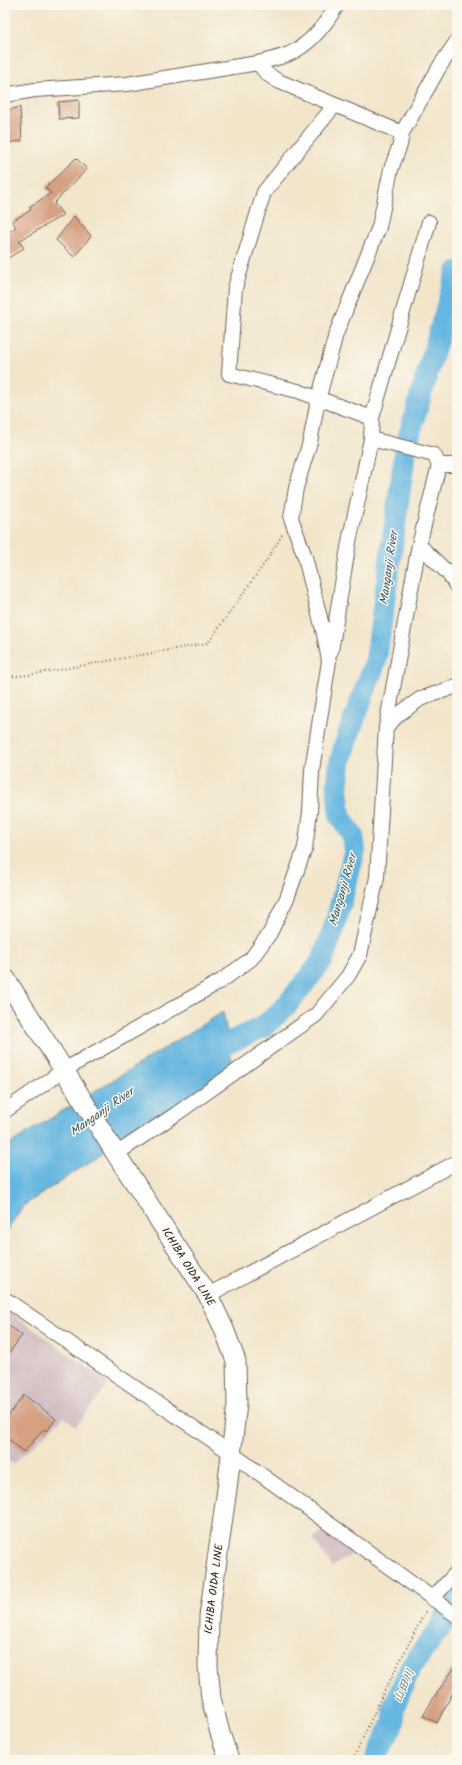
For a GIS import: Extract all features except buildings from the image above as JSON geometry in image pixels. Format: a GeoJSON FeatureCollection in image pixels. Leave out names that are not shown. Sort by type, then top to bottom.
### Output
{"type":"FeatureCollection","features":[{"type":"Feature","properties":{"kind":"main road","name":"ICHIBA OIDA LINE"},"geometry":{"type":"LineString","coordinates":[[5,978],[112,1150],[208,1295],[224,1329],[236,1361],[237,1404],[209,1617],[208,1666],[211,1698],[220,1734],[229,1760]]}},
{"type":"Feature","properties":{"kind":"street"},"geometry":{"type":"LineString","coordinates":[[5,95],[35,90],[127,84],[258,63],[290,54],[325,24],[337,5]]}},
{"type":"Feature","properties":{"kind":"street"},"geometry":{"type":"LineString","coordinates":[[329,661],[305,557],[291,518],[296,488],[310,442],[318,400],[336,334],[379,226],[391,169],[400,145],[402,134],[440,66],[457,41]]}},
{"type":"Feature","properties":{"kind":"street"},"geometry":{"type":"LineString","coordinates":[[258,63],[268,74],[278,81],[402,134]]}},
{"type":"Feature","properties":{"kind":"street"},"geometry":{"type":"LineString","coordinates":[[334,106],[264,192],[235,288],[229,374],[298,391],[318,400],[372,418]]}},
{"type":"Feature","properties":{"kind":"street"},"geometry":{"type":"LineString","coordinates":[[5,1111],[221,981],[252,958],[270,933],[287,898],[305,848],[310,812],[312,770],[349,542],[370,439],[372,418],[429,222]]}},
{"type":"Feature","properties":{"kind":"street"},"geometry":{"type":"LineString","coordinates":[[370,439],[457,465]]}},
{"type":"Feature","properties":{"kind":"street"},"geometry":{"type":"LineString","coordinates":[[112,1150],[176,1114],[316,1015],[348,976],[360,955],[377,877],[386,727],[419,545],[437,460]]}},
{"type":"Feature","properties":{"kind":"street"},"geometry":{"type":"LineString","coordinates":[[419,545],[448,573],[457,586]]}},
{"type":"Feature","properties":{"kind":"street"},"geometry":{"type":"LineString","coordinates":[[386,727],[399,714],[420,699],[457,686]]}},
{"type":"Feature","properties":{"kind":"street"},"geometry":{"type":"LineString","coordinates":[[208,1295],[457,1162]]}},
{"type":"Feature","properties":{"kind":"street"},"geometry":{"type":"LineString","coordinates":[[5,1298],[231,1453],[457,1616]]}},
{"type":"Feature","properties":{"kind":"street"},"geometry":{"type":"LineString","coordinates":[[435,1600],[457,1572]]}},
{"type":"Feature","properties":{"kind":"path"},"geometry":{"type":"LineString","coordinates":[[5,677],[29,675],[208,642],[269,557],[291,518]]}},
{"type":"Feature","properties":{"kind":"path"},"geometry":{"type":"LineString","coordinates":[[353,1760],[381,1698],[435,1600]]}},
{"type":"Feature","properties":{"kind":"shaded area"},"geometry":{"type":"Polygon","coordinates":[[[5,1309],[109,1383],[76,1426],[64,1417],[13,1464],[5,1459],[5,1309]]]}},
{"type":"Feature","properties":{"kind":"shaded area"},"geometry":{"type":"Polygon","coordinates":[[[326,1530],[355,1552],[332,1567],[313,1538],[326,1530]]]}},
{"type":"Feature","properties":{"kind":"shaded area"},"geometry":{"type":"Polygon","coordinates":[[[457,1658],[457,1698],[439,1686],[457,1658]]]}},
{"type":"Feature","properties":{"kind":"water"},"geometry":{"type":"Polygon","coordinates":[[[223,1012],[233,1067],[23,1206],[5,1234],[5,1149],[14,1141],[223,1012]]]}},
{"type":"Feature","properties":{"kind":"waterway","name":"Manganji River"},"geometry":{"type":"LineString","coordinates":[[199,1048],[223,1045],[263,1027],[287,1005],[322,961],[335,925],[355,850],[353,836],[340,816],[337,788],[340,763],[345,744],[376,660],[406,446],[457,272]]}},
{"type":"Feature","properties":{"kind":"waterway","name":"山田川"},"geometry":{"type":"LineString","coordinates":[[376,1760],[394,1722],[393,1709],[410,1668],[443,1624],[446,1614],[457,1597]]}}]}
